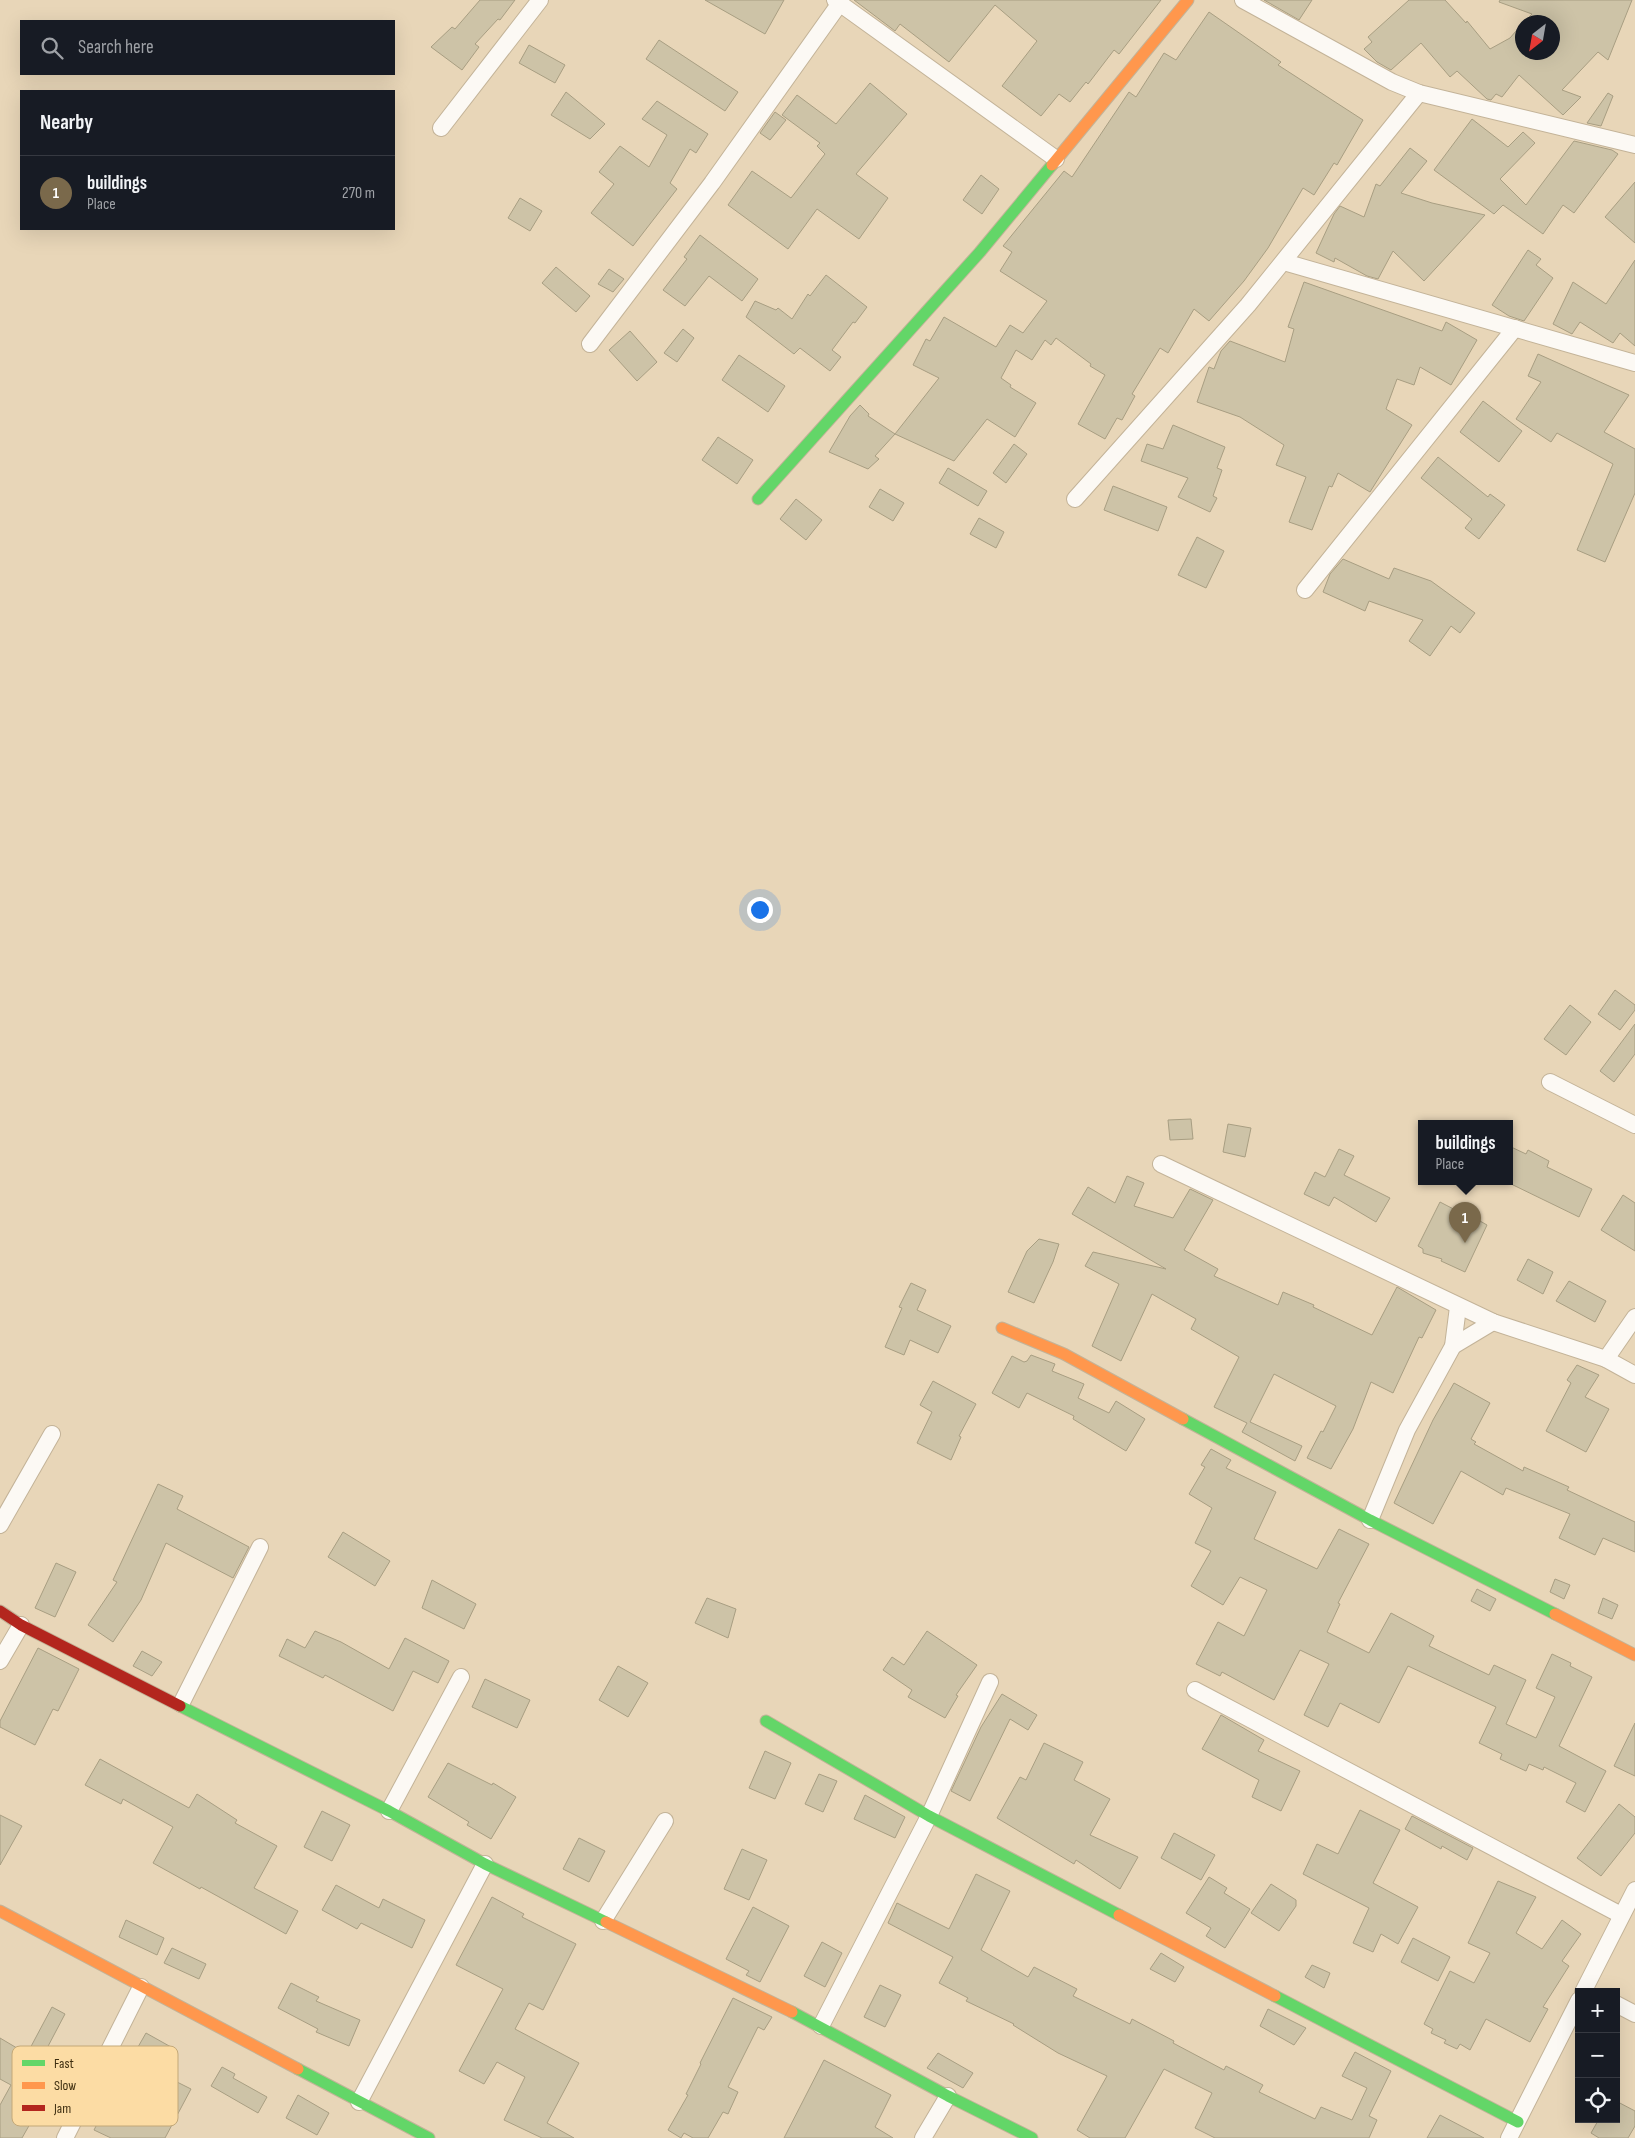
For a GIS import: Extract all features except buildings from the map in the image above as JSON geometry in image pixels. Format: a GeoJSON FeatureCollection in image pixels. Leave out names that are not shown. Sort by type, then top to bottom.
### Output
{"type":"FeatureCollection","features":[{"type":"Feature","properties":{"kind":"street"},"geometry":{"type":"LineString","coordinates":[[441,128],[540,0]]}},
{"type":"Feature","properties":{"kind":"street"},"geometry":{"type":"LineString","coordinates":[[758,499],[980,252],[1188,0]]}},
{"type":"Feature","properties":{"kind":"street"},"geometry":{"type":"LineString","coordinates":[[1243,0],[1392,82],[1419,93],[1635,145]]}},
{"type":"Feature","properties":{"kind":"street"},"geometry":{"type":"LineString","coordinates":[[590,344],[712,182],[837,2],[1056,159]]}},
{"type":"Feature","properties":{"kind":"street"},"geometry":{"type":"LineString","coordinates":[[1075,500],[1248,305],[1419,93]]}},
{"type":"Feature","properties":{"kind":"street"},"geometry":{"type":"LineString","coordinates":[[1284,262],[1635,363]]}},
{"type":"Feature","properties":{"kind":"street"},"geometry":{"type":"LineString","coordinates":[[1304,590],[1515,328]]}},
{"type":"Feature","properties":{"kind":"street"},"geometry":{"type":"LineString","coordinates":[[1550,1082],[1635,1125]]}},
{"type":"Feature","properties":{"kind":"street"},"geometry":{"type":"LineString","coordinates":[[1161,1164],[1458,1307],[1493,1322],[1606,1359],[1635,1375]]}},
{"type":"Feature","properties":{"kind":"street"},"geometry":{"type":"LineString","coordinates":[[1370,1520],[1407,1430],[1453,1346],[1458,1307]]}},
{"type":"Feature","properties":{"kind":"street"},"geometry":{"type":"LineString","coordinates":[[1606,1359],[1635,1317]]}},
{"type":"Feature","properties":{"kind":"street"},"geometry":{"type":"LineString","coordinates":[[1453,1346],[1493,1322]]}},
{"type":"Feature","properties":{"kind":"street"},"geometry":{"type":"LineString","coordinates":[[1002,1328],[1064,1354],[1370,1520],[1635,1655]]}},
{"type":"Feature","properties":{"kind":"street"},"geometry":{"type":"LineString","coordinates":[[0,1525],[52,1434]]}},
{"type":"Feature","properties":{"kind":"street"},"geometry":{"type":"LineString","coordinates":[[181,1704],[260,1547]]}},
{"type":"Feature","properties":{"kind":"street"},"geometry":{"type":"LineString","coordinates":[[0,1611],[22,1625],[389,1811],[485,1864],[821,2026],[948,2096],[1032,2138]]}},
{"type":"Feature","properties":{"kind":"street"},"geometry":{"type":"LineString","coordinates":[[0,1661],[22,1625]]}},
{"type":"Feature","properties":{"kind":"street"},"geometry":{"type":"LineString","coordinates":[[389,1811],[461,1677]]}},
{"type":"Feature","properties":{"kind":"street"},"geometry":{"type":"LineString","coordinates":[[821,2026],[929,1816],[990,1682]]}},
{"type":"Feature","properties":{"kind":"street"},"geometry":{"type":"LineString","coordinates":[[1195,1690],[1621,1915]]}},
{"type":"Feature","properties":{"kind":"street"},"geometry":{"type":"LineString","coordinates":[[766,1721],[929,1816],[1518,2122]]}},
{"type":"Feature","properties":{"kind":"street"},"geometry":{"type":"LineString","coordinates":[[603,1922],[664,1821]]}},
{"type":"Feature","properties":{"kind":"street"},"geometry":{"type":"LineString","coordinates":[[359,2102],[485,1864]]}},
{"type":"Feature","properties":{"kind":"street"},"geometry":{"type":"LineString","coordinates":[[1586,1988],[1635,1890]]}},
{"type":"Feature","properties":{"kind":"street"},"geometry":{"type":"LineString","coordinates":[[0,1911],[141,1988],[429,2138]]}},
{"type":"Feature","properties":{"kind":"street"},"geometry":{"type":"LineString","coordinates":[[112,2046],[141,1988]]}},
{"type":"Feature","properties":{"kind":"street"},"geometry":{"type":"LineString","coordinates":[[1620,2006],[1635,2014]]}},
{"type":"Feature","properties":{"kind":"street"},"geometry":{"type":"LineString","coordinates":[[1510,2138],[1575,2011]]}},
{"type":"Feature","properties":{"kind":"street"},"geometry":{"type":"LineString","coordinates":[[923,2138],[948,2096]]}},
{"type":"Feature","properties":{"kind":"street"},"geometry":{"type":"LineString","coordinates":[[65,2138],[71,2126]]}},
{"type":"Feature","properties":{"kind":"traffic: fast"},"geometry":{"type":"LineString","coordinates":[[758,499],[980,252],[1052,165]]}},
{"type":"Feature","properties":{"kind":"traffic: fast"},"geometry":{"type":"LineString","coordinates":[[1183,1419],[1370,1520],[1555,1614]]}},
{"type":"Feature","properties":{"kind":"traffic: fast"},"geometry":{"type":"LineString","coordinates":[[180,1706],[389,1811],[485,1864],[606,1922]]}},
{"type":"Feature","properties":{"kind":"traffic: fast"},"geometry":{"type":"LineString","coordinates":[[766,1721],[929,1816],[1119,1915]]}},
{"type":"Feature","properties":{"kind":"traffic: fast"},"geometry":{"type":"LineString","coordinates":[[1275,1996],[1518,2122]]}},
{"type":"Feature","properties":{"kind":"traffic: fast"},"geometry":{"type":"LineString","coordinates":[[792,2012],[948,2096],[1032,2138]]}},
{"type":"Feature","properties":{"kind":"traffic: fast"},"geometry":{"type":"LineString","coordinates":[[298,2069],[429,2138]]}},
{"type":"Feature","properties":{"kind":"traffic: slow"},"geometry":{"type":"LineString","coordinates":[[1052,165],[1188,0]]}},
{"type":"Feature","properties":{"kind":"traffic: slow"},"geometry":{"type":"LineString","coordinates":[[1002,1328],[1064,1354],[1183,1419]]}},
{"type":"Feature","properties":{"kind":"traffic: slow"},"geometry":{"type":"LineString","coordinates":[[1555,1614],[1635,1655]]}},
{"type":"Feature","properties":{"kind":"traffic: slow"},"geometry":{"type":"LineString","coordinates":[[0,1911],[298,2069]]}},
{"type":"Feature","properties":{"kind":"traffic: slow"},"geometry":{"type":"LineString","coordinates":[[1119,1915],[1275,1996]]}},
{"type":"Feature","properties":{"kind":"traffic: slow"},"geometry":{"type":"LineString","coordinates":[[606,1922],[792,2012]]}},
{"type":"Feature","properties":{"kind":"traffic: jam"},"geometry":{"type":"LineString","coordinates":[[0,1611],[21,1625],[180,1706]]}},
{"type":"Feature","properties":{"kind":"place","name":"buildings"},"geometry":{"type":"Point","coordinates":[1465,1243]}}]}
